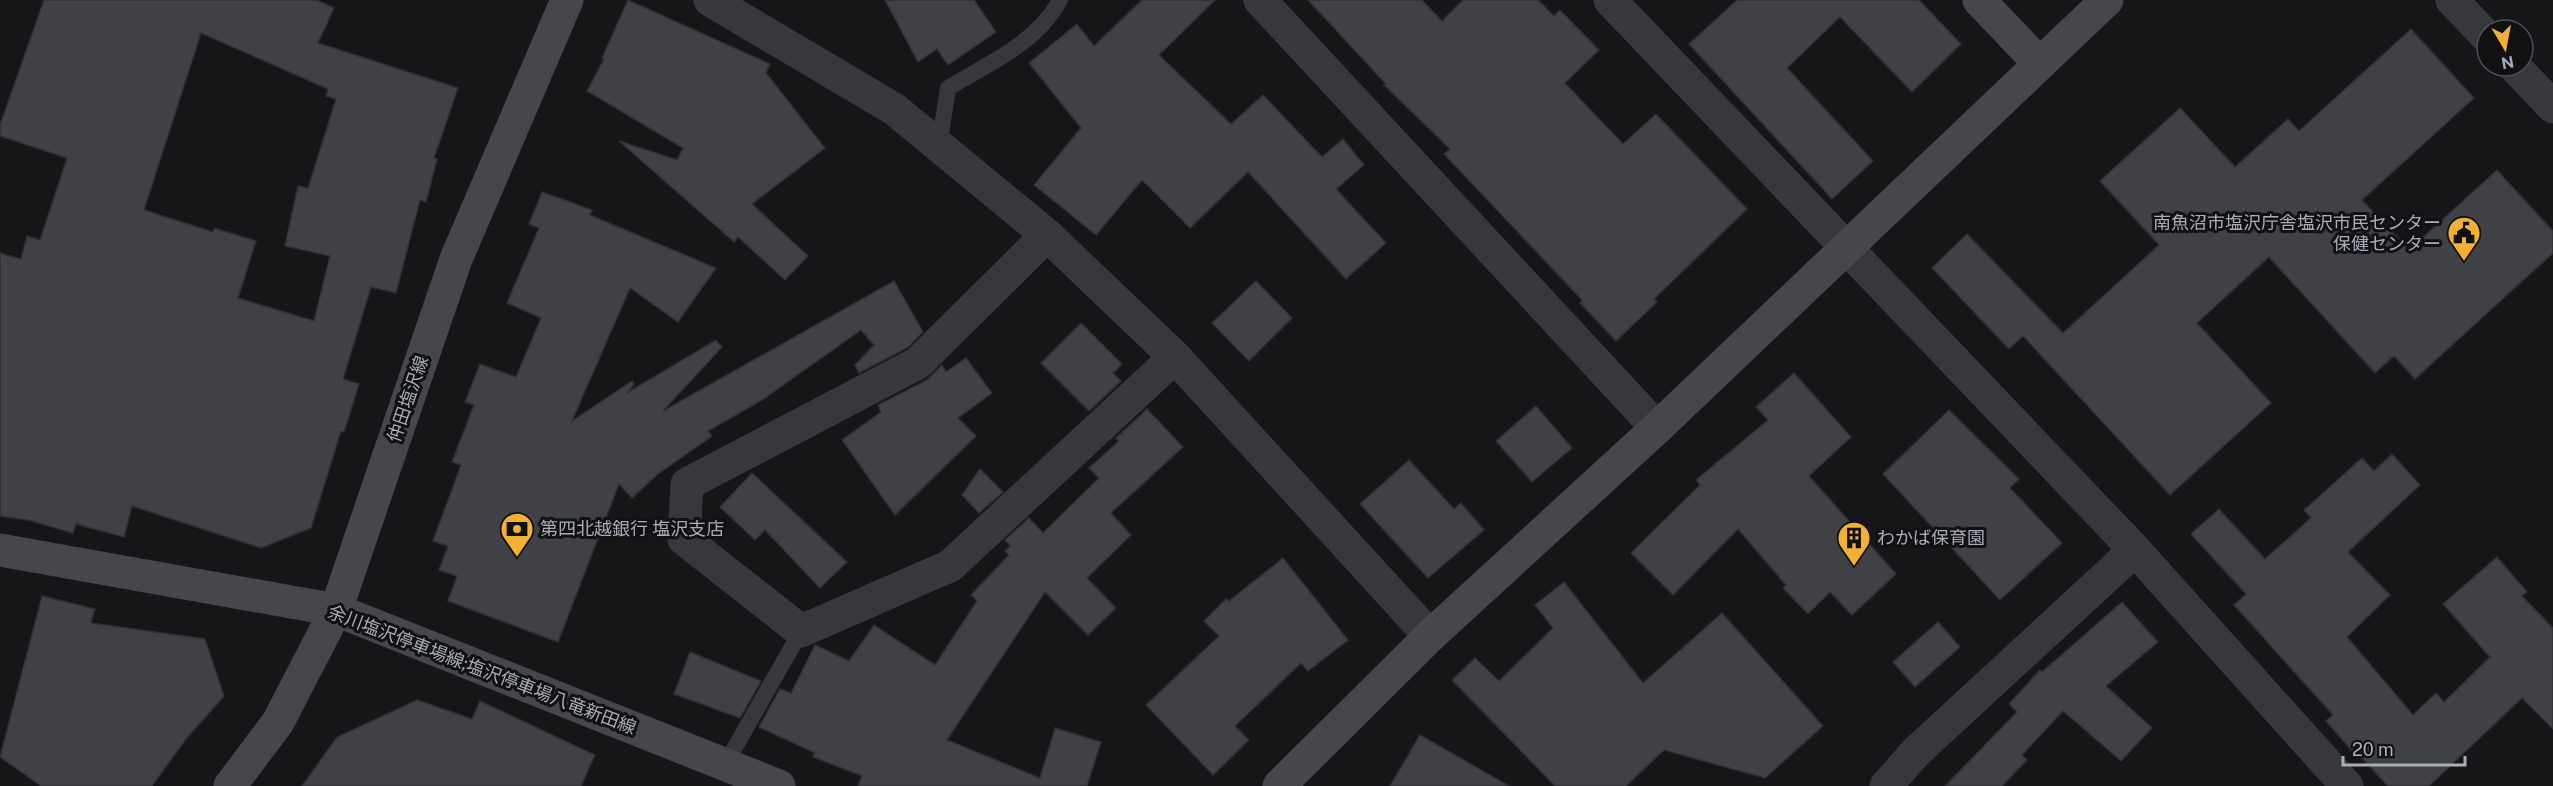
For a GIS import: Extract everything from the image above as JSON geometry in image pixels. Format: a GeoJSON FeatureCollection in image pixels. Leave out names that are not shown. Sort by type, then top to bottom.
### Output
{"type":"FeatureCollection","features":[{"type":"Feature","properties":{"kind":"main road","name":"仲田塩沢線"},"geometry":{"type":"LineString","coordinates":[[230,786],[278,722],[336,610],[456,259],[567,0]]}},
{"type":"Feature","properties":{"kind":"main road"},"geometry":{"type":"LineString","coordinates":[[1979,0],[2039,63]]}},
{"type":"Feature","properties":{"kind":"main road"},"geometry":{"type":"LineString","coordinates":[[1279,786],[1430,636],[1849,248],[2107,0]]}},
{"type":"Feature","properties":{"kind":"main road","name":"余川塩沢停車場線;塩沢停車場八竜新田線"},"geometry":{"type":"LineString","coordinates":[[0,550],[336,610],[778,786]]}},
{"type":"Feature","properties":{"kind":"street"},"geometry":{"type":"LineString","coordinates":[[710,0],[894,109],[1047,235],[1175,357],[1430,636]]}},
{"type":"Feature","properties":{"kind":"street"},"geometry":{"type":"LineString","coordinates":[[1260,0],[1657,428]]}},
{"type":"Feature","properties":{"kind":"street"},"geometry":{"type":"LineString","coordinates":[[1610,0],[2135,550],[2347,786]]}},
{"type":"Feature","properties":{"kind":"street"},"geometry":{"type":"LineString","coordinates":[[2452,0],[2475,24]]}},
{"type":"Feature","properties":{"kind":"street"},"geometry":{"type":"LineString","coordinates":[[2526,78],[2553,106]]}},
{"type":"Feature","properties":{"kind":"street"},"geometry":{"type":"LineString","coordinates":[[1047,235],[918,363],[687,484],[684,539],[801,631],[950,566],[1175,357]]}},
{"type":"Feature","properties":{"kind":"street"},"geometry":{"type":"LineString","coordinates":[[1886,786],[1916,752],[2135,550]]}},
{"type":"Feature","properties":{"kind":"lane"},"geometry":{"type":"LineString","coordinates":[[939,146],[948,88],[1028,39],[1055,9],[1060,0]]}},
{"type":"Feature","properties":{"kind":"lane"},"geometry":{"type":"LineString","coordinates":[[725,765],[801,631]]}},
{"type":"Feature","properties":{"kind":"building"},"geometry":{"type":"Polygon","coordinates":[[[44,0],[317,0],[334,8],[318,43],[458,88],[434,158],[437,159],[426,202],[420,200],[396,293],[371,287],[343,379],[359,384],[344,432],[341,431],[311,528],[261,548],[132,506],[124,537],[76,524],[73,533],[28,520],[0,516],[0,253],[21,259],[27,236],[40,240],[67,158],[0,136],[0,125],[44,0]],[[201,33],[144,210],[213,232],[214,228],[256,241],[238,298],[314,321],[330,256],[285,246],[298,186],[308,188],[336,99],[326,96],[328,89],[201,33]]]}},
{"type":"Feature","properties":{"kind":"building"},"geometry":{"type":"Polygon","coordinates":[[[628,0],[770,64],[766,73],[825,148],[752,204],[808,256],[785,280],[738,237],[734,242],[619,141],[677,160],[683,148],[587,91],[604,59],[602,58],[628,0]]]}},
{"type":"Feature","properties":{"kind":"building"},"geometry":{"type":"Polygon","coordinates":[[[885,0],[974,0],[996,32],[948,65],[937,49],[918,62],[885,0]]]}},
{"type":"Feature","properties":{"kind":"building"},"geometry":{"type":"Polygon","coordinates":[[[1142,0],[1215,0],[1159,55],[1231,124],[1263,95],[1322,157],[1343,139],[1364,165],[1336,189],[1386,243],[1346,279],[1248,172],[1190,228],[1142,180],[1096,235],[1034,185],[1081,128],[1029,63],[1077,24],[1094,46],[1142,0]]]}},
{"type":"Feature","properties":{"kind":"building"},"geometry":{"type":"Polygon","coordinates":[[[1308,0],[1422,0],[1442,21],[1463,0],[1538,0],[1554,16],[1560,10],[1599,50],[1565,83],[1623,144],[1656,114],[1747,209],[1654,299],[1657,302],[1616,341],[1580,303],[1582,300],[1444,154],[1450,149],[1384,85],[1386,84],[1308,0]]]}},
{"type":"Feature","properties":{"kind":"building"},"geometry":{"type":"Polygon","coordinates":[[[1737,0],[1919,0],[1961,44],[1912,92],[1840,17],[1787,68],[1873,161],[1832,199],[1689,44],[1737,0]]]}},
{"type":"Feature","properties":{"kind":"building","name":"南魚沼市塩沢庁舎塩沢市民センター 保健センター"},"geometry":{"type":"Polygon","coordinates":[[[2411,29],[2474,98],[2362,200],[2409,250],[2497,170],[2553,231],[2553,253],[2415,379],[2394,356],[2375,373],[2269,257],[2197,323],[2271,403],[2170,495],[2023,336],[2009,349],[1932,268],[1967,234],[2063,333],[2159,245],[2100,181],[2180,108],[2235,167],[2288,119],[2299,131],[2411,29]]]}},
{"type":"Feature","properties":{"kind":"building"},"geometry":{"type":"Polygon","coordinates":[[[542,192],[592,210],[590,215],[716,268],[678,322],[630,288],[572,421],[632,381],[634,384],[627,393],[716,340],[722,347],[663,411],[894,281],[923,332],[907,348],[859,373],[855,365],[874,345],[861,330],[762,400],[708,431],[712,436],[658,474],[632,498],[619,484],[558,642],[448,601],[457,576],[439,570],[448,546],[433,541],[461,465],[452,462],[474,405],[465,402],[480,364],[516,377],[541,318],[507,303],[539,228],[529,224],[542,192]]]}},
{"type":"Feature","properties":{"kind":"building"},"geometry":{"type":"Polygon","coordinates":[[[1256,281],[1292,318],[1249,361],[1212,323],[1256,281]]]}},
{"type":"Feature","properties":{"kind":"building"},"geometry":{"type":"Polygon","coordinates":[[[1081,323],[1122,364],[1113,373],[1121,381],[1089,411],[1041,363],[1081,323]]]}},
{"type":"Feature","properties":{"kind":"building"},"geometry":{"type":"Polygon","coordinates":[[[966,358],[992,393],[958,418],[976,436],[895,515],[842,440],[881,412],[878,405],[927,380],[942,365],[946,372],[966,358]]]}},
{"type":"Feature","properties":{"kind":"building"},"geometry":{"type":"Polygon","coordinates":[[[1794,373],[1851,437],[1809,476],[1896,574],[1852,615],[1830,592],[1808,614],[1783,588],[1786,585],[1738,529],[1673,595],[1631,553],[1700,485],[1696,480],[1768,420],[1756,407],[1794,373]]]}},
{"type":"Feature","properties":{"kind":"building"},"geometry":{"type":"Polygon","coordinates":[[[1536,406],[1572,448],[1532,482],[1496,441],[1536,406]]]}},
{"type":"Feature","properties":{"kind":"building"},"geometry":{"type":"Polygon","coordinates":[[[1147,409],[1183,447],[1111,513],[1131,535],[1087,578],[1116,608],[1088,635],[1045,592],[947,740],[1040,778],[1055,728],[1101,742],[1087,786],[858,786],[862,776],[813,757],[815,753],[759,727],[780,689],[791,693],[815,645],[849,661],[874,625],[935,665],[977,601],[971,595],[1009,555],[1005,551],[1010,546],[1005,540],[1029,518],[1043,533],[1099,478],[1089,468],[1119,441],[1116,438],[1147,409]]]}},
{"type":"Feature","properties":{"kind":"building"},"geometry":{"type":"Polygon","coordinates":[[[1949,410],[2019,479],[2010,488],[2062,543],[2000,600],[1883,474],[1949,410]]]}},
{"type":"Feature","properties":{"kind":"building"},"geometry":{"type":"Polygon","coordinates":[[[2392,454],[2420,485],[2348,552],[2390,595],[2347,637],[2413,715],[2436,693],[2444,702],[2490,657],[2443,604],[2497,557],[2527,592],[2522,596],[2553,628],[2553,729],[2522,698],[2429,786],[2388,786],[2354,750],[2352,751],[2326,721],[2333,715],[2234,605],[2246,594],[2191,534],[2219,509],[2265,559],[2311,518],[2304,510],[2362,458],[2374,471],[2392,454]]]}},
{"type":"Feature","properties":{"kind":"building"},"geometry":{"type":"Polygon","coordinates":[[[1409,460],[1454,509],[1461,503],[1484,530],[1428,578],[1360,504],[1409,460]]]}},
{"type":"Feature","properties":{"kind":"building"},"geometry":{"type":"Polygon","coordinates":[[[980,469],[1003,492],[979,513],[962,495],[980,469]]]}},
{"type":"Feature","properties":{"kind":"building"},"geometry":{"type":"Polygon","coordinates":[[[752,473],[847,562],[820,588],[765,530],[755,540],[720,507],[752,473]]]}},
{"type":"Feature","properties":{"kind":"building"},"geometry":{"type":"Polygon","coordinates":[[[1283,558],[1348,640],[1308,671],[1301,663],[1235,726],[1249,740],[1213,775],[1146,705],[1219,636],[1204,621],[1226,599],[1229,601],[1283,558]]]}},
{"type":"Feature","properties":{"kind":"building"},"geometry":{"type":"Polygon","coordinates":[[[1564,582],[1643,683],[1722,613],[1823,726],[1765,778],[1664,750],[1626,786],[1555,786],[1452,680],[1475,658],[1499,681],[1553,628],[1535,605],[1564,582]]]}},
{"type":"Feature","properties":{"kind":"building"},"geometry":{"type":"Polygon","coordinates":[[[42,596],[95,609],[91,623],[205,639],[224,696],[186,739],[152,786],[41,786],[0,757],[42,596]]]}},
{"type":"Feature","properties":{"kind":"building"},"geometry":{"type":"Polygon","coordinates":[[[2122,602],[2158,642],[2106,686],[2152,728],[2121,761],[2063,711],[2022,755],[2027,760],[2002,786],[1945,786],[2017,712],[2009,704],[2040,670],[2042,672],[2122,602]]]}},
{"type":"Feature","properties":{"kind":"building"},"geometry":{"type":"Polygon","coordinates":[[[1938,622],[1960,647],[1915,687],[1893,662],[1938,622]]]}},
{"type":"Feature","properties":{"kind":"building"},"geometry":{"type":"Polygon","coordinates":[[[690,652],[761,681],[740,718],[674,694],[690,652]]]}},
{"type":"Feature","properties":{"kind":"building"},"geometry":{"type":"Polygon","coordinates":[[[417,700],[472,719],[480,701],[595,755],[581,786],[302,786],[337,737],[417,700]]]}},
{"type":"Feature","properties":{"kind":"building"},"geometry":{"type":"Polygon","coordinates":[[[1420,735],[1509,786],[1390,786],[1420,735]]]}},
{"type":"Feature","properties":{"kind":"place","name":"南魚沼市塩沢庁舎塩沢市民センター 保健センター"},"geometry":{"type":"Point","coordinates":[2464,262]}},
{"type":"Feature","properties":{"kind":"place","name":"第四北越銀行 塩沢支店"},"geometry":{"type":"Point","coordinates":[517,558]}},
{"type":"Feature","properties":{"kind":"place","name":"わかば保育園"},"geometry":{"type":"Point","coordinates":[1854,567]}}]}
